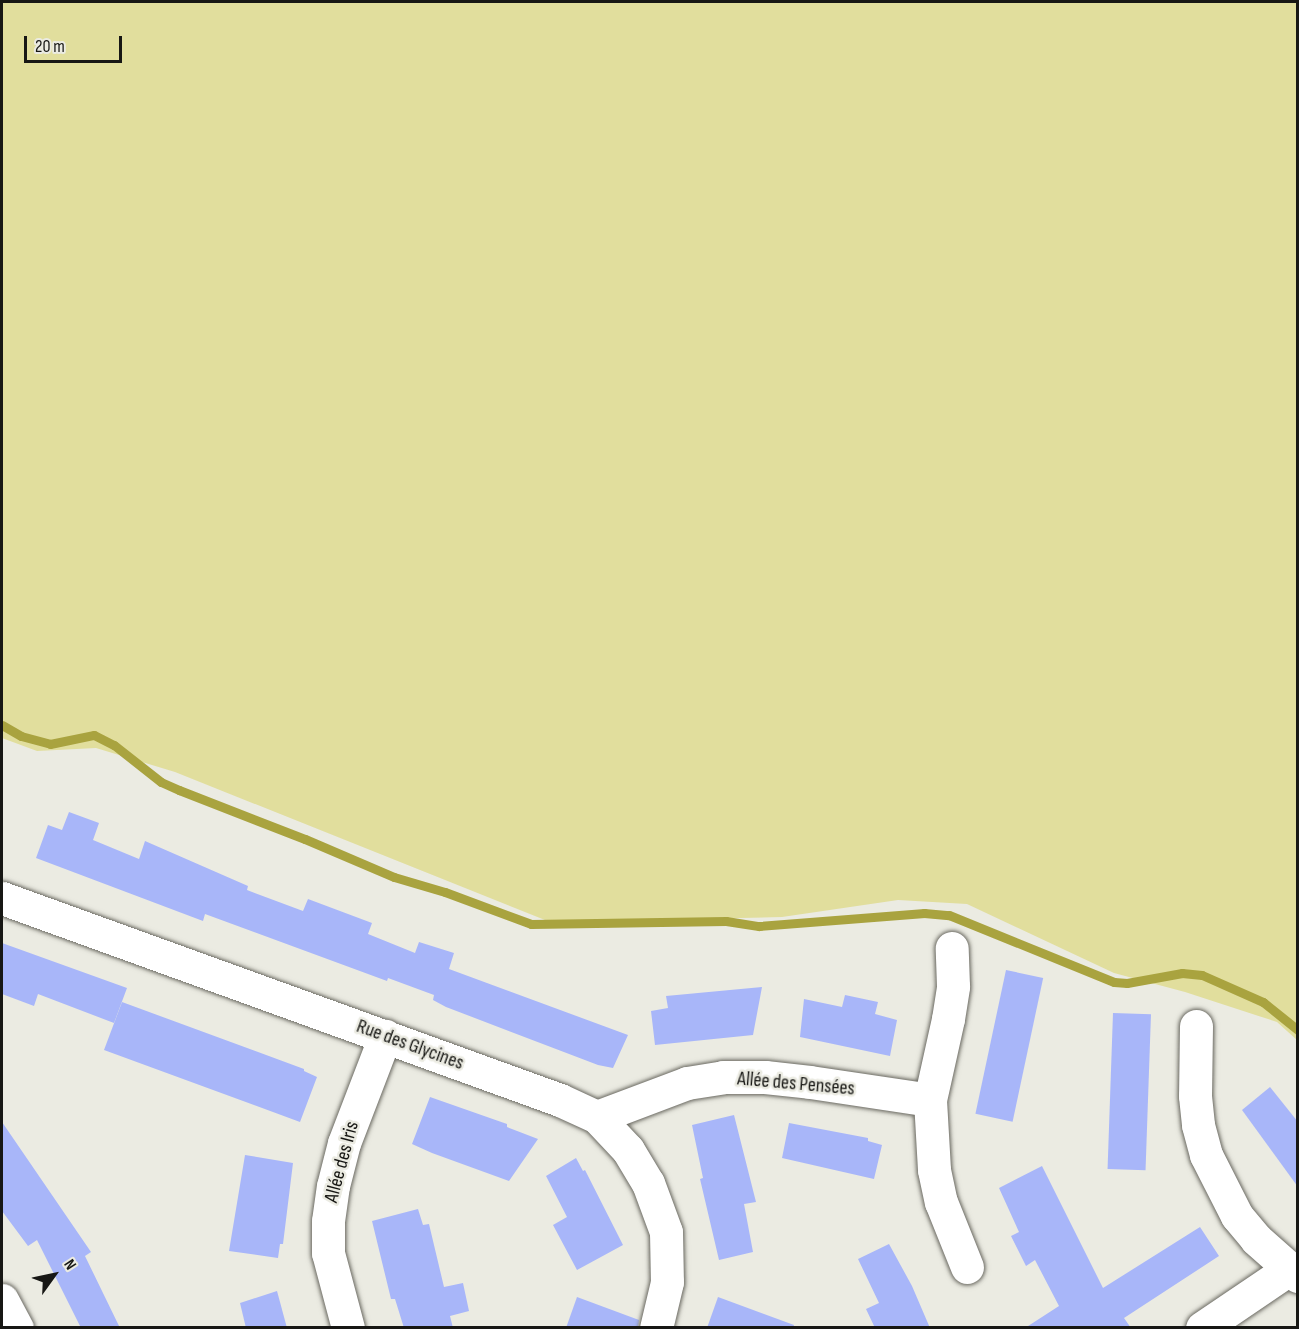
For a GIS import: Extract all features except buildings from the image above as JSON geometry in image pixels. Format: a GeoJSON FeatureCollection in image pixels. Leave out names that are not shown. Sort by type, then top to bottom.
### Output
{"type":"FeatureCollection","features":[{"type":"Feature","properties":{"kind":"street","name":"Rue des Glycines"},"geometry":{"type":"LineString","coordinates":[[2,898],[560,1100],[597,1117],[628,1150],[648,1183],[666,1232],[667,1282],[656,1328]]}},
{"type":"Feature","properties":{"kind":"street"},"geometry":{"type":"LineString","coordinates":[[952,948],[953,986],[930,1100],[931,1139],[941,1202],[967,1267]]}},
{"type":"Feature","properties":{"kind":"street"},"geometry":{"type":"LineString","coordinates":[[1196,1026],[1195,1096],[1198,1125],[1206,1155],[1237,1216],[1256,1239],[1293,1273],[1202,1328]]}},
{"type":"Feature","properties":{"kind":"street","name":"Allée des Iris"},"geometry":{"type":"LineString","coordinates":[[348,1328],[328,1253],[328,1221],[333,1186],[345,1143],[385,1036]]}},
{"type":"Feature","properties":{"kind":"street","name":"Allée des Pensées"},"geometry":{"type":"LineString","coordinates":[[597,1117],[687,1083],[723,1077],[765,1077],[810,1082],[930,1100]]}},
{"type":"Feature","properties":{"kind":"street"},"geometry":{"type":"LineString","coordinates":[[2,1300],[17,1328]]}},
{"type":"Feature","properties":{"kind":"shaded area"},"geometry":{"type":"Polygon","coordinates":[[[2,2],[1297,2],[1297,1040],[1277,1022],[1185,992],[1114,973],[967,904],[898,900],[782,917],[550,922],[175,772],[96,748],[37,751],[2,738],[2,2]]]}},
{"type":"Feature","properties":{"kind":"waterway"},"geometry":{"type":"LineString","coordinates":[[2,725],[21,736],[50,744],[94,735],[114,745],[161,782],[179,790],[305,839],[394,877],[445,892],[531,924],[726,921],[759,926],[924,913],[949,915],[1114,982],[1127,983],[1182,973],[1202,975],[1263,1002],[1298,1030]]}}]}
